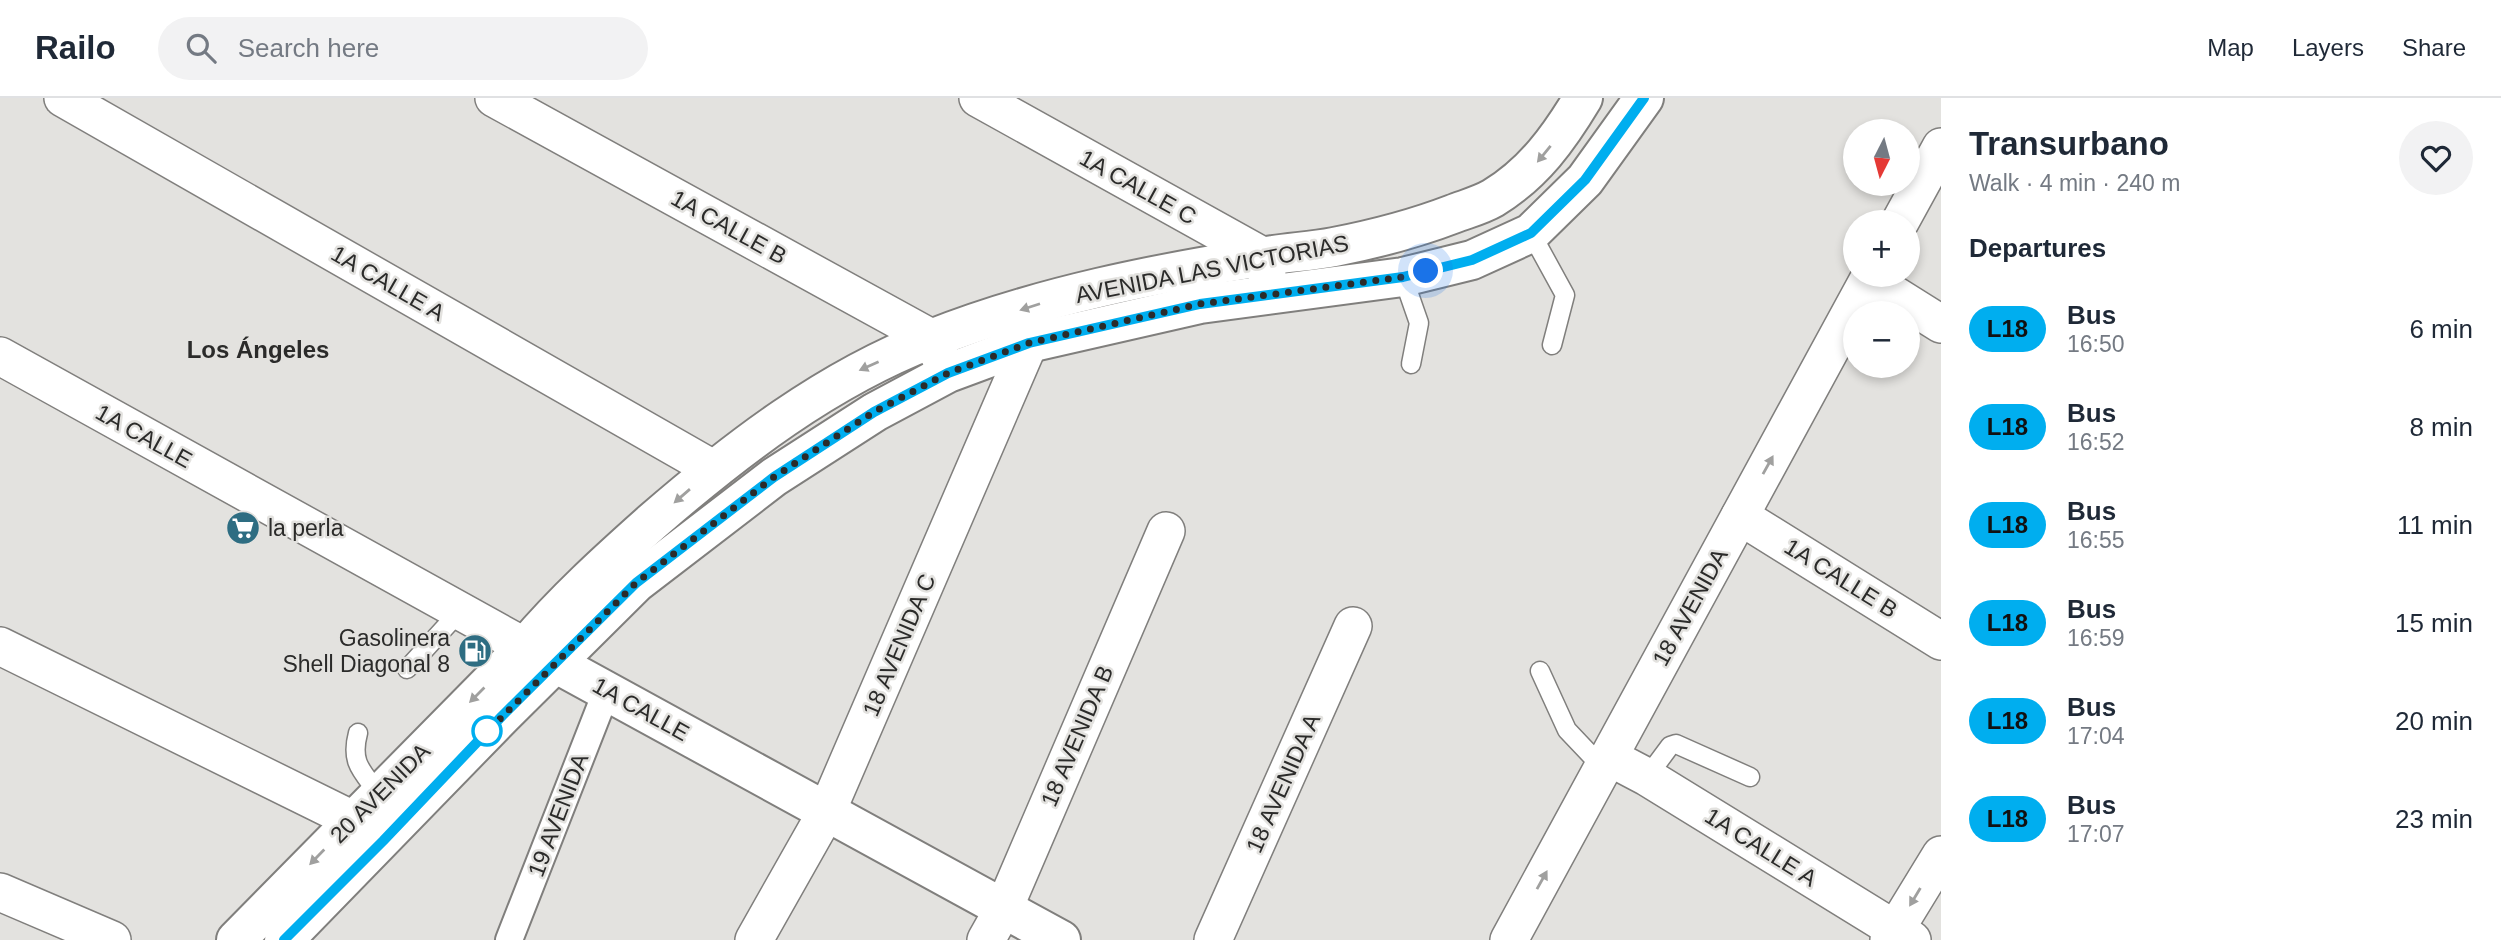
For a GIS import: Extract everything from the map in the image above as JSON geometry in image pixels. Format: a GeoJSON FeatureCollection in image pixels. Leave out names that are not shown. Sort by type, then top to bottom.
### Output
{"type":"FeatureCollection","features":[{"type":"Feature","properties":{"kind":"street","name":"1A CALLE A"},"geometry":{"type":"LineString","coordinates":[[63,98],[713,469]]}},
{"type":"Feature","properties":{"kind":"street","name":"1A CALLE B"},"geometry":{"type":"LineString","coordinates":[[494,98],[931,338]]}},
{"type":"Feature","properties":{"kind":"street","name":"1A CALLE C"},"geometry":{"type":"LineString","coordinates":[[978,98],[1264,257]]}},
{"type":"Feature","properties":{"kind":"street","name":"AVENIDA LAS VICTORIAS"},"geometry":{"type":"LineString","coordinates":[[540,654],[574,593],[713,469],[857,371],[931,338],[1055,299],[1150,276],[1332,247],[1413,229],[1491,199],[1530,172],[1565,128],[1583,98]]}},
{"type":"Feature","properties":{"kind":"street","name":"AVENIDA LAS VICTORIAS"},"geometry":{"type":"LineString","coordinates":[[540,654],[774,477],[874,412],[948,373],[1029,343],[1200,304],[1403,277],[1472,260],[1531,233],[1585,180],[1644,98]]}},
{"type":"Feature","properties":{"kind":"street"},"geometry":{"type":"LineString","coordinates":[[1907,210],[1941,147]]}},
{"type":"Feature","properties":{"kind":"street"},"geometry":{"type":"LineString","coordinates":[[1264,257],[1270,295]]}},
{"type":"Feature","properties":{"kind":"street","name":"18 AVENIDA"},"geometry":{"type":"LineString","coordinates":[[1509,940],[1865,287]]}},
{"type":"Feature","properties":{"kind":"street"},"geometry":{"type":"LineString","coordinates":[[1885,287],[1941,324]]}},
{"type":"Feature","properties":{"kind":"street"},"geometry":{"type":"LineString","coordinates":[[931,338],[948,373]]}},
{"type":"Feature","properties":{"kind":"street","name":"18 AVENIDA C"},"geometry":{"type":"LineString","coordinates":[[754,940],[827,811],[1029,343]]}},
{"type":"Feature","properties":{"kind":"street","name":"1A CALLE"},"geometry":{"type":"LineString","coordinates":[[0,356],[827,811],[995,924],[1061,940]]}},
{"type":"Feature","properties":{"kind":"street","name":"1A CALLE B"},"geometry":{"type":"LineString","coordinates":[[1740,516],[1941,641]]}},
{"type":"Feature","properties":{"kind":"street","name":"18 AVENIDA B"},"geometry":{"type":"LineString","coordinates":[[995,924],[1166,531]]}},
{"type":"Feature","properties":{"kind":"street","name":"18 AVENIDA A"},"geometry":{"type":"LineString","coordinates":[[1213,940],[1353,626]]}},
{"type":"Feature","properties":{"kind":"street"},"geometry":{"type":"LineString","coordinates":[[0,646],[366,807]]}},
{"type":"Feature","properties":{"kind":"street","name":"20 AVENIDA"},"geometry":{"type":"LineString","coordinates":[[236,940],[366,807],[540,654]]}},
{"type":"Feature","properties":{"kind":"street","name":"20 AVENIDA"},"geometry":{"type":"LineString","coordinates":[[284,940],[540,654]]}},
{"type":"Feature","properties":{"kind":"street","name":"19 AVENIDA"},"geometry":{"type":"LineString","coordinates":[[509,940],[607,690]]}},
{"type":"Feature","properties":{"kind":"street","name":"1A CALLE A"},"geometry":{"type":"LineString","coordinates":[[1606,762],[1647,777],[1899,937]]}},
{"type":"Feature","properties":{"kind":"street"},"geometry":{"type":"LineString","coordinates":[[1899,937],[1941,855]]}},
{"type":"Feature","properties":{"kind":"street"},"geometry":{"type":"LineString","coordinates":[[0,892],[112,940]]}},
{"type":"Feature","properties":{"kind":"lane"},"geometry":{"type":"LineString","coordinates":[[1531,233],[1565,295],[1552,345]]}},
{"type":"Feature","properties":{"kind":"lane"},"geometry":{"type":"LineString","coordinates":[[1403,277],[1419,323],[1411,364]]}},
{"type":"Feature","properties":{"kind":"lane"},"geometry":{"type":"LineString","coordinates":[[407,669],[460,611]]}},
{"type":"Feature","properties":{"kind":"lane"},"geometry":{"type":"LineString","coordinates":[[1540,671],[1567,730],[1606,762]]}},
{"type":"Feature","properties":{"kind":"lane"},"geometry":{"type":"LineString","coordinates":[[358,733],[354,760],[366,807]]}},
{"type":"Feature","properties":{"kind":"lane"},"geometry":{"type":"LineString","coordinates":[[1647,777],[1670,746],[1676,744],[1750,777]]}},
{"type":"Feature","properties":{"kind":"bus line","name":"L18"},"geometry":{"type":"LineString","coordinates":[[284,940],[636,583],[774,477],[874,412],[948,373],[1029,343],[1200,304],[1403,277],[1472,260],[1531,233],[1585,180],[1644,98]]}},
{"type":"Feature","properties":{"kind":"place","name":"la perla"},"geometry":{"type":"Point","coordinates":[243,528]}},
{"type":"Feature","properties":{"kind":"place","name":"Gasolinera Shell Diagonal 8"},"geometry":{"type":"Point","coordinates":[475,651]}},
{"type":"Feature","properties":{"kind":"district","name":"Los Ángeles"},"geometry":{"type":"Point","coordinates":[258,350]}},
{"type":"Feature","properties":{"kind":"route"},"geometry":{"type":"LineString","coordinates":[[487,731],[485,734],[636,583],[774,477],[874,412],[948,373],[1029,343],[1200,304],[1403,277],[1426,271]]}}]}
